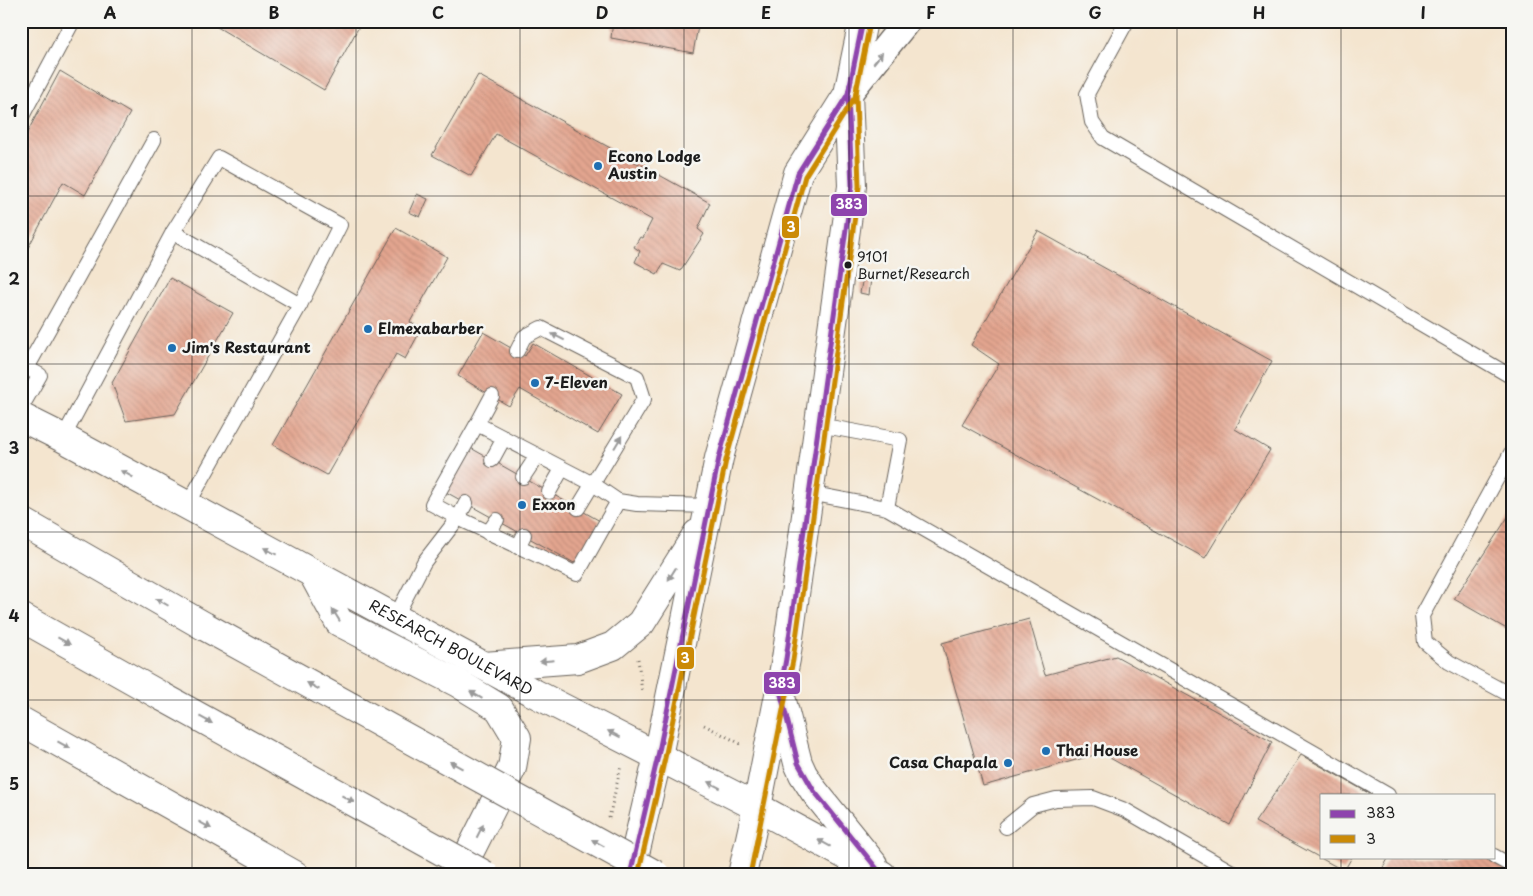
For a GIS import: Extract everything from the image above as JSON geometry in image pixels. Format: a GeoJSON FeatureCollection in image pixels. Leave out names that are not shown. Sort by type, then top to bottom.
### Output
{"type":"FeatureCollection","features":[{"type":"Feature","properties":{"kind":"main road"},"geometry":{"type":"LineString","coordinates":[[742,875],[786,659],[852,186],[848,94],[863,21]]}},
{"type":"Feature","properties":{"kind":"main road"},"geometry":{"type":"LineString","coordinates":[[630,875],[658,756],[719,458],[798,173],[848,94]]}},
{"type":"Feature","properties":{"kind":"main road","name":"RESEARCH BOULEVARD"},"geometry":{"type":"LineString","coordinates":[[21,417],[484,666],[757,807],[882,875]]}},
{"type":"Feature","properties":{"kind":"main road"},"geometry":{"type":"LineString","coordinates":[[484,666],[578,659],[613,646],[641,623],[708,512]]}},
{"type":"Feature","properties":{"kind":"main road"},"geometry":{"type":"LineString","coordinates":[[21,521],[204,626],[656,875]]}},
{"type":"Feature","properties":{"kind":"main road"},"geometry":{"type":"LineString","coordinates":[[313,574],[339,622],[458,683],[499,708],[517,738],[512,768],[458,875]]}},
{"type":"Feature","properties":{"kind":"main road"},"geometry":{"type":"LineString","coordinates":[[21,617],[485,875]]}},
{"type":"Feature","properties":{"kind":"main road"},"geometry":{"type":"LineString","coordinates":[[780,691],[802,774],[882,875]]}},
{"type":"Feature","properties":{"kind":"main road"},"geometry":{"type":"LineString","coordinates":[[21,721],[295,875]]}},
{"type":"Feature","properties":{"kind":"street"},"geometry":{"type":"LineString","coordinates":[[848,94],[907,21]]}},
{"type":"Feature","properties":{"kind":"lane"},"geometry":{"type":"LineString","coordinates":[[21,118],[73,21]]}},
{"type":"Feature","properties":{"kind":"lane"},"geometry":{"type":"LineString","coordinates":[[1127,21],[1086,94],[1092,122],[1103,138],[1512,377]]}},
{"type":"Feature","properties":{"kind":"lane"},"geometry":{"type":"LineString","coordinates":[[21,408],[40,375],[24,366],[154,140]]}},
{"type":"Feature","properties":{"kind":"lane"},"geometry":{"type":"LineString","coordinates":[[63,438],[173,232],[219,158],[340,225],[300,304],[187,506]]}},
{"type":"Feature","properties":{"kind":"lane"},"geometry":{"type":"LineString","coordinates":[[173,232],[300,304]]}},
{"type":"Feature","properties":{"kind":"lane"},"geometry":{"type":"LineString","coordinates":[[517,351],[524,338],[541,328],[637,377],[644,399],[578,508]]}},
{"type":"Feature","properties":{"kind":"lane"},"geometry":{"type":"LineString","coordinates":[[492,396],[432,504],[488,533],[521,541],[577,574],[618,501]]}},
{"type":"Feature","properties":{"kind":"lane"},"geometry":{"type":"LineString","coordinates":[[477,424],[593,484],[618,501],[708,512]]}},
{"type":"Feature","properties":{"kind":"lane"},"geometry":{"type":"LineString","coordinates":[[819,425],[900,440],[887,508]]}},
{"type":"Feature","properties":{"kind":"lane"},"geometry":{"type":"LineString","coordinates":[[492,460],[504,438]]}},
{"type":"Feature","properties":{"kind":"lane"},"geometry":{"type":"LineString","coordinates":[[1512,451],[1422,616],[1425,642],[1449,662],[1512,696]]}},
{"type":"Feature","properties":{"kind":"lane"},"geometry":{"type":"LineString","coordinates":[[523,477],[536,456]]}},
{"type":"Feature","properties":{"kind":"lane"},"geometry":{"type":"LineString","coordinates":[[548,492],[562,468]]}},
{"type":"Feature","properties":{"kind":"lane"},"geometry":{"type":"LineString","coordinates":[[809,493],[887,508],[1386,794]]}},
{"type":"Feature","properties":{"kind":"lane"},"geometry":{"type":"LineString","coordinates":[[395,618],[424,562],[458,518],[466,503]]}},
{"type":"Feature","properties":{"kind":"lane"},"geometry":{"type":"LineString","coordinates":[[488,533],[497,520]]}},
{"type":"Feature","properties":{"kind":"lane"},"geometry":{"type":"LineString","coordinates":[[1006,827],[1033,805],[1056,799],[1093,798],[1125,810],[1237,875]]}},
{"type":"Feature","properties":{"kind":"lane"},"geometry":{"type":"LineString","coordinates":[[1496,857],[1512,866]]}},
{"type":"Feature","properties":{"kind":"path"},"geometry":{"type":"LineString","coordinates":[[638,657],[642,694]]}},
{"type":"Feature","properties":{"kind":"path"},"geometry":{"type":"LineString","coordinates":[[704,725],[743,745]]}},
{"type":"Feature","properties":{"kind":"path"},"geometry":{"type":"LineString","coordinates":[[609,819],[622,762]]}},
{"type":"Feature","properties":{"kind":"building"},"geometry":{"type":"Polygon","coordinates":[[[207,21],[362,21],[324,90],[207,21]]]}},
{"type":"Feature","properties":{"kind":"building"},"geometry":{"type":"Polygon","coordinates":[[[613,21],[699,21],[693,53],[611,38],[613,21]]]}},
{"type":"Feature","properties":{"kind":"building"},"geometry":{"type":"Polygon","coordinates":[[[60,71],[130,113],[85,195],[63,182],[21,261],[21,144],[60,71]]]}},
{"type":"Feature","properties":{"kind":"building","name":"Econo Lodge Austin"},"geometry":{"type":"Polygon","coordinates":[[[478,75],[710,203],[698,229],[704,234],[680,271],[663,264],[657,274],[635,262],[640,251],[634,247],[640,237],[643,238],[652,220],[496,134],[471,176],[432,155],[478,75]]]}},
{"type":"Feature","properties":{"kind":"building"},"geometry":{"type":"Polygon","coordinates":[[[417,194],[428,199],[420,217],[409,212],[417,194]]]}},
{"type":"Feature","properties":{"kind":"building"},"geometry":{"type":"Polygon","coordinates":[[[396,228],[447,257],[410,322],[422,328],[405,359],[396,354],[327,475],[273,445],[396,228]]]}},
{"type":"Feature","properties":{"kind":"building"},"geometry":{"type":"Polygon","coordinates":[[[1038,231],[1272,361],[1235,429],[1270,450],[1205,558],[962,425],[999,364],[971,345],[1038,231]]]}},
{"type":"Feature","properties":{"kind":"building"},"geometry":{"type":"Polygon","coordinates":[[[863,277],[871,278],[869,295],[860,293],[863,277]]]}},
{"type":"Feature","properties":{"kind":"building","name":"Jim's Restaurant"},"geometry":{"type":"Polygon","coordinates":[[[170,278],[233,313],[175,414],[126,421],[112,383],[170,278]]]}},
{"type":"Feature","properties":{"kind":"building","name":"7-Eleven"},"geometry":{"type":"Polygon","coordinates":[[[483,332],[525,356],[533,343],[622,394],[598,434],[520,389],[509,406],[458,376],[483,332]]]}},
{"type":"Feature","properties":{"kind":"building","name":"Exxon"},"geometry":{"type":"Polygon","coordinates":[[[469,447],[600,521],[576,564],[444,491],[469,447]]]}},
{"type":"Feature","properties":{"kind":"building"},"geometry":{"type":"Polygon","coordinates":[[[1512,511],[1512,632],[1454,599],[1512,511]]]}},
{"type":"Feature","properties":{"kind":"building"},"geometry":{"type":"Polygon","coordinates":[[[1029,619],[1045,675],[1116,656],[1272,742],[1230,825],[1101,753],[983,786],[942,643],[1029,619]]]}},
{"type":"Feature","properties":{"kind":"building"},"geometry":{"type":"Polygon","coordinates":[[[1301,755],[1370,794],[1320,794],[1320,858],[1255,822],[1301,755]]]}},
{"type":"Feature","properties":{"kind":"building"},"geometry":{"type":"Polygon","coordinates":[[[1320,858],[1351,858],[1344,871],[1320,858]]]}},
{"type":"Feature","properties":{"kind":"building"},"geometry":{"type":"Polygon","coordinates":[[[1388,858],[1489,858],[1512,871],[1512,875],[1379,875],[1388,858]]]}},
{"type":"Feature","properties":{"kind":"transit line","name":"383"},"geometry":{"type":"LineString","coordinates":[[863,21],[848,94],[852,186],[780,691],[798,763],[814,791],[882,875]]}},
{"type":"Feature","properties":{"kind":"transit line","name":"3"},"geometry":{"type":"LineString","coordinates":[[638,875],[665,758],[726,460],[805,176],[855,97],[870,23]]}},
{"type":"Feature","properties":{"kind":"transit line","name":"383"},"geometry":{"type":"LineString","coordinates":[[630,875],[658,756],[719,458],[798,173],[848,94],[850,85]]}},
{"type":"Feature","properties":{"kind":"transit line","name":"3"},"geometry":{"type":"LineString","coordinates":[[750,875],[793,660],[859,187],[857,85]]}},
{"type":"Feature","properties":{"kind":"place","name":"Econo Lodge Austin"},"geometry":{"type":"Point","coordinates":[598,166]}},
{"type":"Feature","properties":{"kind":"place","name":"9101 Burnet/Research"},"geometry":{"type":"Point","coordinates":[848,265]}},
{"type":"Feature","properties":{"kind":"place","name":"Elmexabarber"},"geometry":{"type":"Point","coordinates":[368,329]}},
{"type":"Feature","properties":{"kind":"place","name":"Jim's Restaurant"},"geometry":{"type":"Point","coordinates":[172,348]}},
{"type":"Feature","properties":{"kind":"place","name":"7-Eleven"},"geometry":{"type":"Point","coordinates":[535,383]}},
{"type":"Feature","properties":{"kind":"place","name":"Exxon"},"geometry":{"type":"Point","coordinates":[522,505]}},
{"type":"Feature","properties":{"kind":"place","name":"Thai House"},"geometry":{"type":"Point","coordinates":[1046,751]}},
{"type":"Feature","properties":{"kind":"place","name":"Casa Chapala"},"geometry":{"type":"Point","coordinates":[1008,763]}}]}
